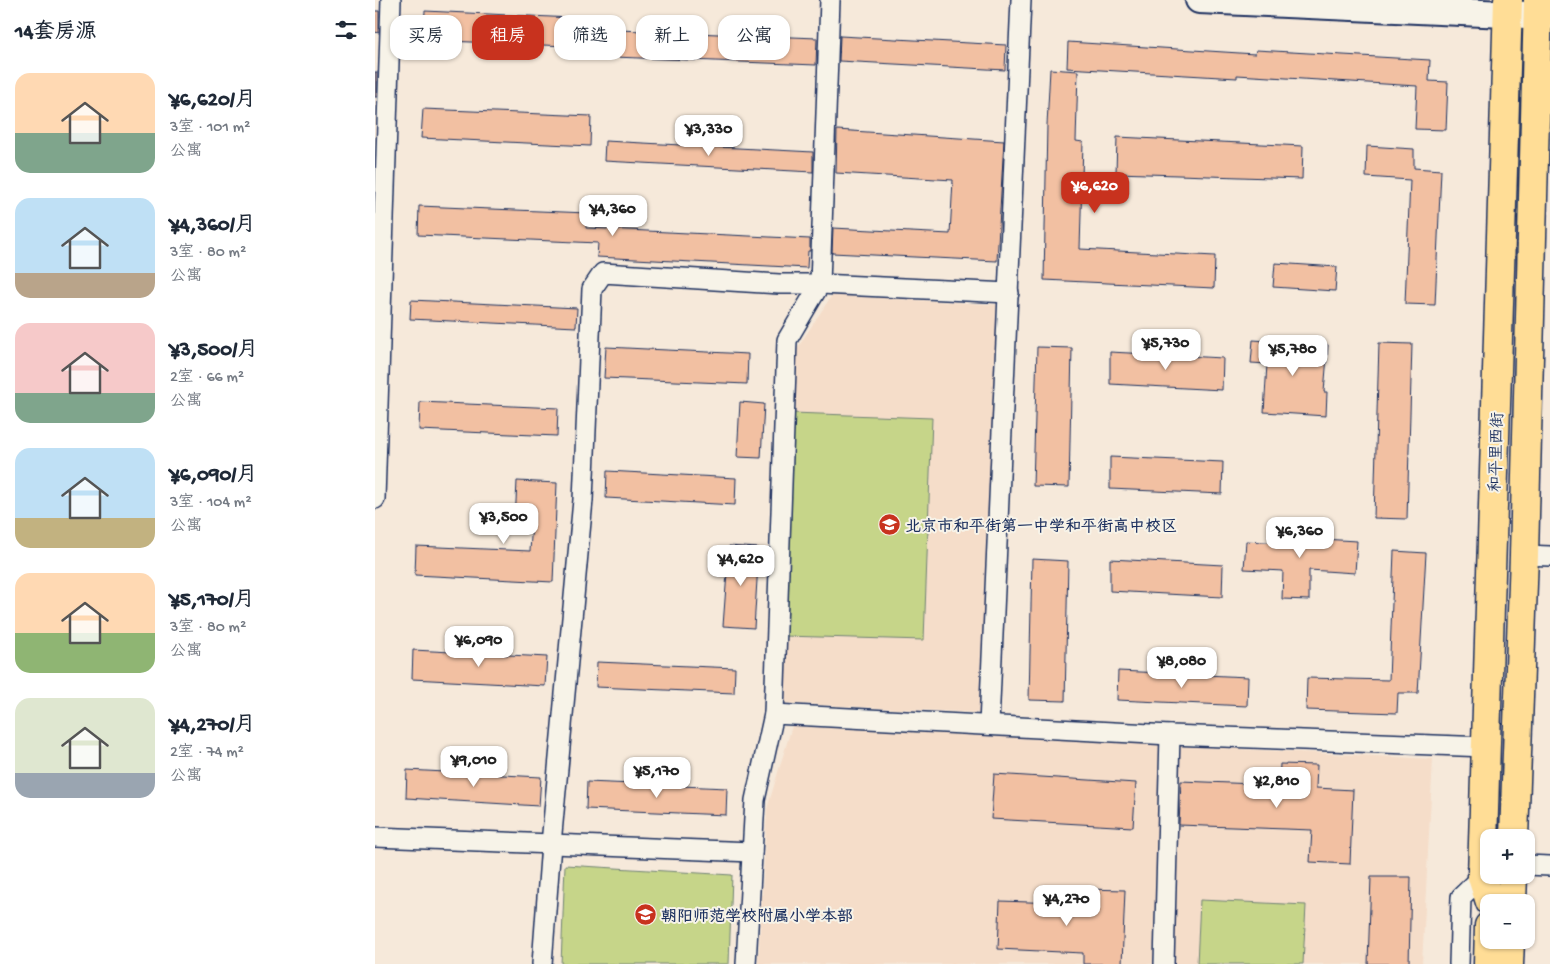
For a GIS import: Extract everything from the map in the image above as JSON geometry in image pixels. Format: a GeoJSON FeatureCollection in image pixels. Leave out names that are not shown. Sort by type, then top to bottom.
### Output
{"type":"FeatureCollection","features":[{"type":"Feature","properties":{"kind":"main road","name":"和平里西街"},"geometry":{"type":"LineString","coordinates":[[1486,829],[1486,748],[1508,6]]}},
{"type":"Feature","properties":{"kind":"main road","name":"和平里西街"},"geometry":{"type":"LineString","coordinates":[[1515,829],[1537,556],[1542,10]]}},
{"type":"Feature","properties":{"kind":"main road"},"geometry":{"type":"LineString","coordinates":[[1487,964],[1488,949]]}},
{"type":"Feature","properties":{"kind":"main road"},"geometry":{"type":"LineString","coordinates":[[1509,964],[1510,949]]}},
{"type":"Feature","properties":{"kind":"street"},"geometry":{"type":"LineString","coordinates":[[375,498],[378,326],[391,0]]}},
{"type":"Feature","properties":{"kind":"street"},"geometry":{"type":"LineString","coordinates":[[746,964],[755,800],[774,714],[787,340],[820,284],[830,0]]}},
{"type":"Feature","properties":{"kind":"street"},"geometry":{"type":"LineString","coordinates":[[989,725],[1021,0]]}},
{"type":"Feature","properties":{"kind":"street"},"geometry":{"type":"LineString","coordinates":[[1199,0],[1508,6],[1542,10]]}},
{"type":"Feature","properties":{"kind":"street"},"geometry":{"type":"LineString","coordinates":[[543,964],[551,844],[583,500],[592,289],[603,273],[779,284],[820,284],[1009,293]]}},
{"type":"Feature","properties":{"kind":"street"},"geometry":{"type":"LineString","coordinates":[[774,714],[1170,736],[1486,748]]}},
{"type":"Feature","properties":{"kind":"street"},"geometry":{"type":"LineString","coordinates":[[1164,964],[1170,736]]}},
{"type":"Feature","properties":{"kind":"street"},"geometry":{"type":"LineString","coordinates":[[375,837],[752,852]]}},
{"type":"Feature","properties":{"kind":"street"},"geometry":{"type":"LineString","coordinates":[[1535,865],[1550,866]]}},
{"type":"Feature","properties":{"kind":"street"},"geometry":{"type":"LineString","coordinates":[[1459,964],[1461,898],[1480,882]]}},
{"type":"Feature","properties":{"kind":"shaded area","name":"北京市和平街第一中学和平街高中校区"},"geometry":{"type":"Polygon","coordinates":[[[832,295],[1000,305],[981,713],[782,703],[794,353],[832,295]]]}},
{"type":"Feature","properties":{"kind":"shaded area"},"geometry":{"type":"Polygon","coordinates":[[[792,726],[1433,759],[1422,964],[758,964],[767,809],[792,726]]]}},
{"type":"Feature","properties":{"kind":"green space"},"geometry":{"type":"Polygon","coordinates":[[[792,413],[932,418],[924,640],[784,636],[792,413]]]}},
{"type":"Feature","properties":{"kind":"green space","name":"朝阳师范学校附属小学本部"},"geometry":{"type":"Polygon","coordinates":[[[565,865],[732,875],[729,964],[561,964],[565,865]]]}},
{"type":"Feature","properties":{"kind":"green space"},"geometry":{"type":"Polygon","coordinates":[[[1200,900],[1306,905],[1303,964],[1197,964],[1200,900]]]}},
{"type":"Feature","properties":{"kind":"building"},"geometry":{"type":"Polygon","coordinates":[[[375,11],[379,11],[379,33],[375,32],[375,11]]]}},
{"type":"Feature","properties":{"kind":"building"},"geometry":{"type":"Polygon","coordinates":[[[425,11],[509,15],[472,15],[472,42],[462,42],[462,15],[425,15],[425,11]]]}},
{"type":"Feature","properties":{"kind":"building"},"geometry":{"type":"Polygon","coordinates":[[[544,17],[554,17],[554,45],[544,45],[544,17]]]}},
{"type":"Feature","properties":{"kind":"building"},"geometry":{"type":"Polygon","coordinates":[[[626,30],[636,31],[636,58],[626,57],[626,30]]]}},
{"type":"Feature","properties":{"kind":"building"},"geometry":{"type":"Polygon","coordinates":[[[708,34],[718,34],[718,60],[790,60],[790,37],[817,38],[816,65],[690,60],[708,60],[708,34]]]}},
{"type":"Feature","properties":{"kind":"building"},"geometry":{"type":"Polygon","coordinates":[[[840,36],[1006,45],[1005,70],[839,61],[840,36]]]}},
{"type":"Feature","properties":{"kind":"building"},"geometry":{"type":"Polygon","coordinates":[[[1068,42],[1255,54],[1256,50],[1430,60],[1429,81],[1448,82],[1446,130],[1415,129],[1417,86],[1237,75],[1237,78],[1067,68],[1068,42]]]}},
{"type":"Feature","properties":{"kind":"building"},"geometry":{"type":"Polygon","coordinates":[[[1050,69],[1078,71],[1076,141],[1083,142],[1080,249],[1215,256],[1214,288],[1044,280],[1050,69]]]}},
{"type":"Feature","properties":{"kind":"building"},"geometry":{"type":"Polygon","coordinates":[[[375,72],[377,72],[377,97],[375,97],[375,72]]]}},
{"type":"Feature","properties":{"kind":"building"},"geometry":{"type":"Polygon","coordinates":[[[423,109],[591,116],[590,146],[421,138],[423,109]]]}},
{"type":"Feature","properties":{"kind":"building"},"geometry":{"type":"Polygon","coordinates":[[[837,130],[1004,141],[997,261],[832,253],[833,228],[950,234],[953,180],[836,173],[837,130]]]}},
{"type":"Feature","properties":{"kind":"building"},"geometry":{"type":"Polygon","coordinates":[[[1117,137],[1303,146],[1302,179],[1116,173],[1117,137]]]}},
{"type":"Feature","properties":{"kind":"building"},"geometry":{"type":"Polygon","coordinates":[[[605,141],[813,152],[813,172],[604,161],[605,141]]]}},
{"type":"Feature","properties":{"kind":"building"},"geometry":{"type":"Polygon","coordinates":[[[1367,146],[1414,149],[1414,168],[1441,170],[1435,305],[1405,304],[1410,180],[1366,177],[1367,146]]]}},
{"type":"Feature","properties":{"kind":"building"},"geometry":{"type":"Polygon","coordinates":[[[419,206],[587,213],[586,228],[810,239],[810,251],[808,251],[807,268],[597,257],[598,243],[418,235],[419,206]]]}},
{"type":"Feature","properties":{"kind":"building"},"geometry":{"type":"Polygon","coordinates":[[[1275,263],[1337,267],[1335,291],[1273,287],[1275,263]]]}},
{"type":"Feature","properties":{"kind":"building"},"geometry":{"type":"Polygon","coordinates":[[[411,300],[577,308],[576,327],[410,319],[411,300]]]}},
{"type":"Feature","properties":{"kind":"building"},"geometry":{"type":"Polygon","coordinates":[[[1253,340],[1328,345],[1324,392],[1327,392],[1326,416],[1264,412],[1267,364],[1251,363],[1253,340]]]}},
{"type":"Feature","properties":{"kind":"building"},"geometry":{"type":"Polygon","coordinates":[[[1379,343],[1412,344],[1407,519],[1374,518],[1379,343]]]}},
{"type":"Feature","properties":{"kind":"building"},"geometry":{"type":"Polygon","coordinates":[[[606,347],[748,354],[747,384],[604,378],[606,347]]]}},
{"type":"Feature","properties":{"kind":"building"},"geometry":{"type":"Polygon","coordinates":[[[1037,347],[1072,348],[1069,487],[1033,486],[1037,347]]]}},
{"type":"Feature","properties":{"kind":"building"},"geometry":{"type":"Polygon","coordinates":[[[1110,352],[1223,358],[1222,390],[1110,384],[1110,352]]]}},
{"type":"Feature","properties":{"kind":"building"},"geometry":{"type":"Polygon","coordinates":[[[420,402],[558,408],[557,436],[419,430],[420,402]]]}},
{"type":"Feature","properties":{"kind":"building"},"geometry":{"type":"Polygon","coordinates":[[[740,402],[764,404],[761,458],[737,457],[740,402]]]}},
{"type":"Feature","properties":{"kind":"building"},"geometry":{"type":"Polygon","coordinates":[[[1110,457],[1223,462],[1222,494],[1110,489],[1110,457]]]}},
{"type":"Feature","properties":{"kind":"building"},"geometry":{"type":"Polygon","coordinates":[[[607,471],[736,478],[735,505],[606,498],[607,471]]]}},
{"type":"Feature","properties":{"kind":"building"},"geometry":{"type":"Polygon","coordinates":[[[517,481],[557,483],[553,582],[415,575],[416,546],[530,551],[532,523],[515,522],[517,481]]]}},
{"type":"Feature","properties":{"kind":"building"},"geometry":{"type":"Polygon","coordinates":[[[1282,523],[1304,525],[1304,538],[1357,541],[1355,573],[1309,570],[1309,600],[1282,599],[1283,571],[1244,569],[1246,541],[1282,543],[1282,523]]]}},
{"type":"Feature","properties":{"kind":"building"},"geometry":{"type":"Polygon","coordinates":[[[729,546],[759,548],[754,628],[723,626],[729,546]]]}},
{"type":"Feature","properties":{"kind":"building"},"geometry":{"type":"Polygon","coordinates":[[[1394,551],[1426,553],[1418,693],[1398,693],[1397,713],[1306,710],[1307,678],[1389,680],[1394,551]]]}},
{"type":"Feature","properties":{"kind":"building"},"geometry":{"type":"Polygon","coordinates":[[[1032,559],[1068,561],[1065,701],[1029,700],[1032,559]]]}},
{"type":"Feature","properties":{"kind":"building"},"geometry":{"type":"Polygon","coordinates":[[[1110,559],[1223,565],[1222,597],[1110,591],[1110,559]]]}},
{"type":"Feature","properties":{"kind":"building"},"geometry":{"type":"Polygon","coordinates":[[[413,650],[547,657],[545,686],[412,679],[413,650]]]}},
{"type":"Feature","properties":{"kind":"building"},"geometry":{"type":"Polygon","coordinates":[[[597,662],[735,668],[734,693],[596,687],[597,662]]]}},
{"type":"Feature","properties":{"kind":"building"},"geometry":{"type":"Polygon","coordinates":[[[1118,671],[1248,677],[1247,706],[1117,700],[1118,671]]]}},
{"type":"Feature","properties":{"kind":"building"},"geometry":{"type":"Polygon","coordinates":[[[1280,764],[1317,765],[1316,788],[1353,790],[1350,864],[1310,862],[1312,830],[1179,825],[1181,781],[1279,785],[1280,764]]]}},
{"type":"Feature","properties":{"kind":"building"},"geometry":{"type":"Polygon","coordinates":[[[407,770],[541,777],[539,806],[406,798],[407,770]]]}},
{"type":"Feature","properties":{"kind":"building"},"geometry":{"type":"Polygon","coordinates":[[[994,774],[1136,783],[1133,827],[991,819],[994,774]]]}},
{"type":"Feature","properties":{"kind":"building"},"geometry":{"type":"Polygon","coordinates":[[[587,782],[727,788],[726,815],[586,809],[587,782]]]}},
{"type":"Feature","properties":{"kind":"building"},"geometry":{"type":"Polygon","coordinates":[[[1371,877],[1411,877],[1409,964],[1368,964],[1371,877]]]}},
{"type":"Feature","properties":{"kind":"building"},"geometry":{"type":"Polygon","coordinates":[[[1086,889],[1125,890],[1122,964],[1083,964],[1083,953],[998,949],[1000,901],[1085,904],[1086,889]]]}},
{"type":"Feature","properties":{"kind":"place","name":"北京市和平街第一中学和平街高中校区"},"geometry":{"type":"Point","coordinates":[889,525]}},
{"type":"Feature","properties":{"kind":"place","name":"朝阳师范学校附属小学本部"},"geometry":{"type":"Point","coordinates":[645,915]}}]}
